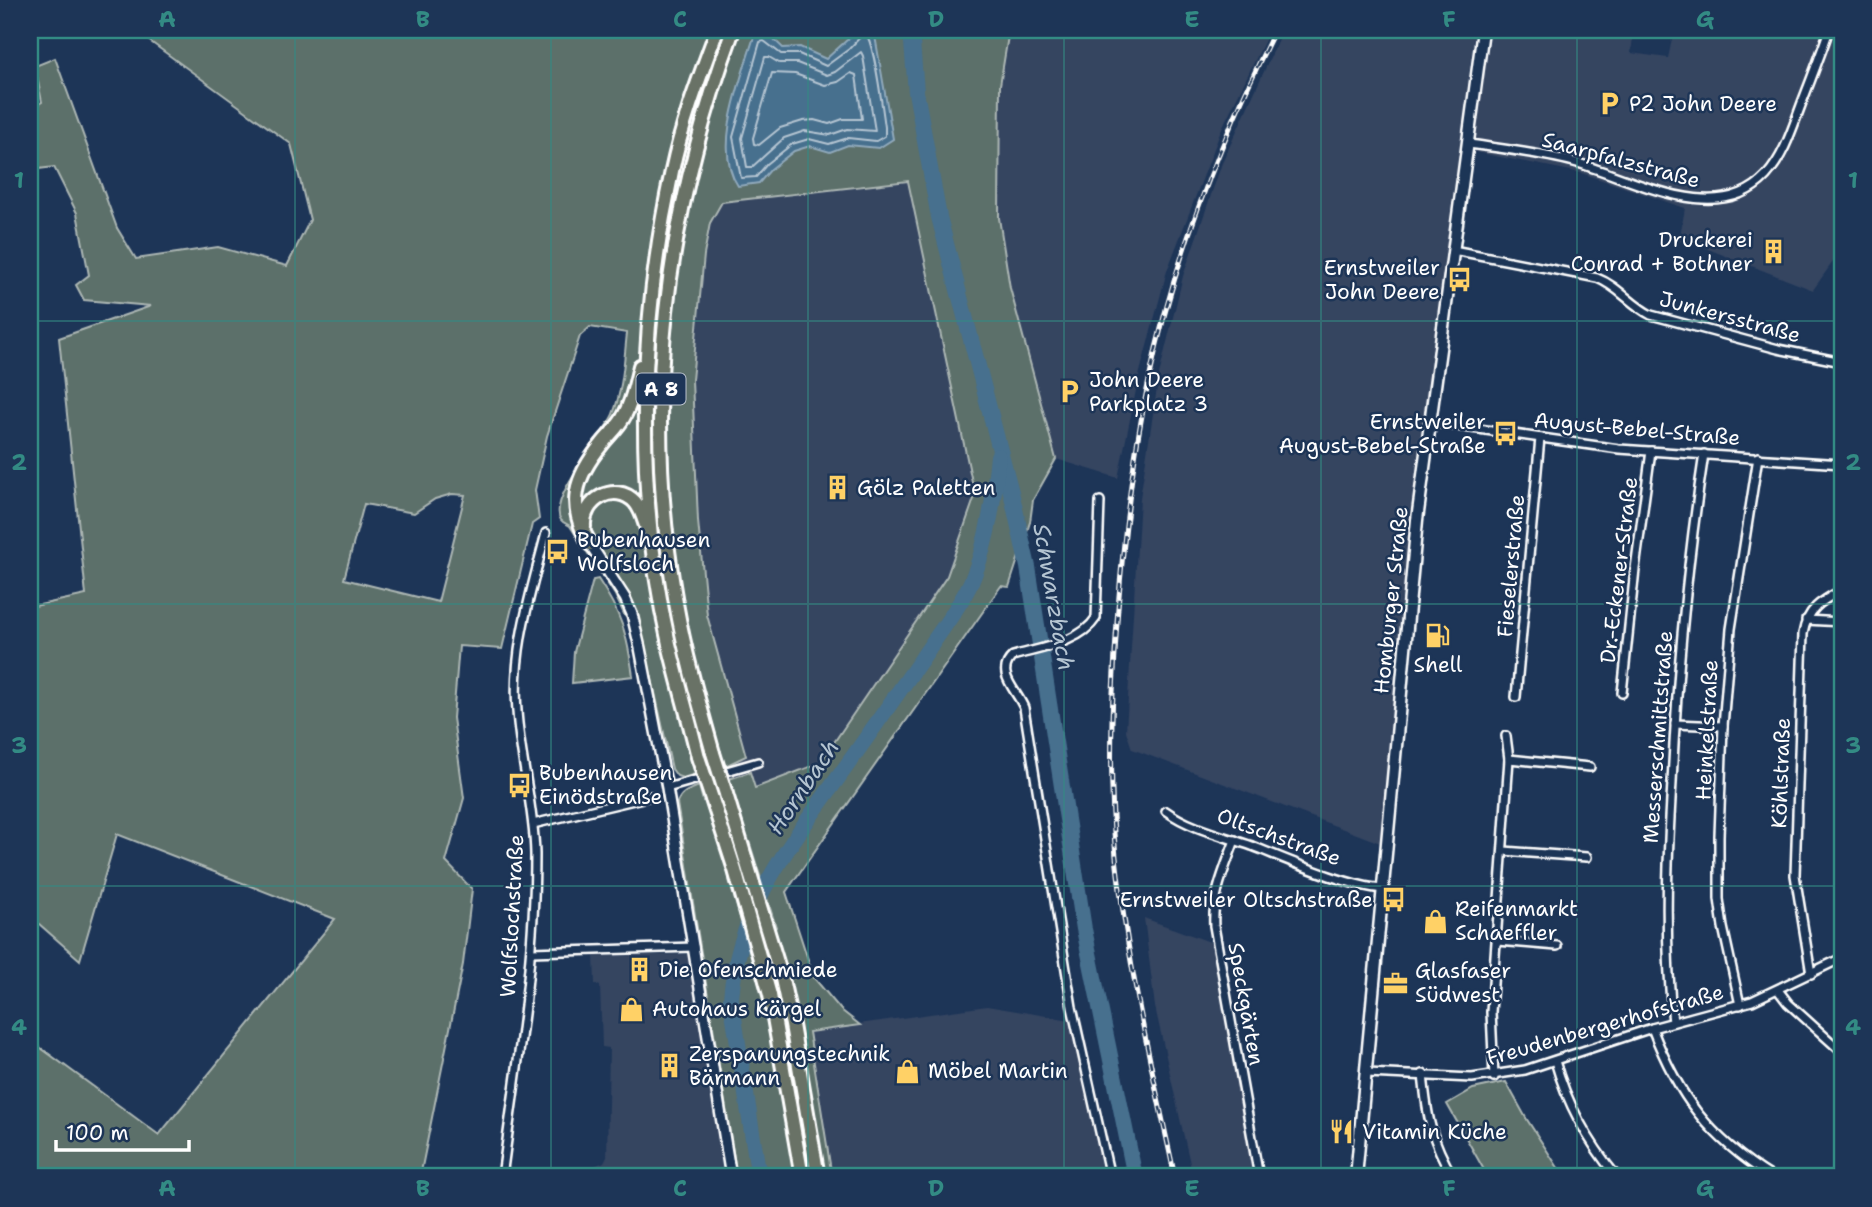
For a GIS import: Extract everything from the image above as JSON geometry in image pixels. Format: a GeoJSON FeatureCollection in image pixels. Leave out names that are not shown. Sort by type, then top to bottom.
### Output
{"type":"FeatureCollection","features":[{"type":"Feature","properties":{"kind":"highway","name":"A 8"},"geometry":{"type":"LineString","coordinates":[[717,30],[672,169],[648,335],[645,450],[654,556],[669,643],[698,757],[758,950],[779,1036],[802,1177]]}},
{"type":"Feature","properties":{"kind":"highway","name":"A 8"},"geometry":{"type":"LineString","coordinates":[[733,30],[704,115],[673,247],[661,377],[660,449],[668,545],[676,604],[689,666],[712,752],[770,934],[792,1025],[818,1177]]}},
{"type":"Feature","properties":{"kind":"highway"},"geometry":{"type":"LineString","coordinates":[[590,544],[577,520],[578,486],[588,464],[623,418],[635,388],[648,335]]}},
{"type":"Feature","properties":{"kind":"highway"},"geometry":{"type":"LineString","coordinates":[[590,544],[583,526],[587,510],[601,496],[618,493],[634,501],[641,511],[654,556]]}},
{"type":"Feature","properties":{"kind":"main road","name":"Homburger Straße"},"geometry":{"type":"LineString","coordinates":[[1356,1177],[1414,556],[1429,422],[1483,30]]}},
{"type":"Feature","properties":{"kind":"street","name":"Saarpfalzstraße"},"geometry":{"type":"LineString","coordinates":[[1469,144],[1576,162],[1690,198],[1729,198],[1756,185],[1778,159],[1794,127],[1829,30]]}},
{"type":"Feature","properties":{"kind":"street","name":"Junkersstraße"},"geometry":{"type":"LineString","coordinates":[[1453,250],[1597,278],[1651,315],[1777,349],[1842,362]]}},
{"type":"Feature","properties":{"kind":"street","name":"August-Bebel-Straße"},"geometry":{"type":"LineString","coordinates":[[1429,422],[1651,451],[1842,464]]}},
{"type":"Feature","properties":{"kind":"street","name":"Fieselerstraße"},"geometry":{"type":"LineString","coordinates":[[1516,697],[1540,438]]}},
{"type":"Feature","properties":{"kind":"street","name":"Dr.-Eckener-Straße"},"geometry":{"type":"LineString","coordinates":[[1622,693],[1634,569],[1651,451]]}},
{"type":"Feature","properties":{"kind":"street","name":"Messerschmittstraße"},"geometry":{"type":"LineString","coordinates":[[1673,1023],[1666,925],[1675,724],[1688,566],[1704,454]]}},
{"type":"Feature","properties":{"kind":"street","name":"Heinkelstraße"},"geometry":{"type":"LineString","coordinates":[[1740,1005],[1727,951],[1719,899],[1719,836],[1723,726],[1735,596],[1758,457]]}},
{"type":"Feature","properties":{"kind":"street"},"geometry":{"type":"LineString","coordinates":[[1100,501],[1096,618],[1089,628],[1063,640],[1013,656],[1006,662],[1004,671],[1024,708],[1080,1045],[1110,1177]]}},
{"type":"Feature","properties":{"kind":"street","name":"Wolfslochstraße"},"geometry":{"type":"LineString","coordinates":[[502,1177],[531,952],[534,864],[533,824],[517,712],[516,663],[524,617],[546,533]]}},
{"type":"Feature","properties":{"kind":"street"},"geometry":{"type":"LineString","coordinates":[[590,544],[619,587],[632,614],[649,687],[731,1177]]}},
{"type":"Feature","properties":{"kind":"street"},"geometry":{"type":"LineString","coordinates":[[1806,620],[1817,604],[1842,590]]}},
{"type":"Feature","properties":{"kind":"street"},"geometry":{"type":"LineString","coordinates":[[1806,620],[1842,622]]}},
{"type":"Feature","properties":{"kind":"street","name":"Köhlstraße"},"geometry":{"type":"LineString","coordinates":[[1806,620],[1801,670],[1795,875],[1811,974]]}},
{"type":"Feature","properties":{"kind":"street"},"geometry":{"type":"LineString","coordinates":[[1675,724],[1723,726]]}},
{"type":"Feature","properties":{"kind":"street"},"geometry":{"type":"LineString","coordinates":[[1494,1077],[1491,1012],[1509,759],[1506,736]]}},
{"type":"Feature","properties":{"kind":"street"},"geometry":{"type":"LineString","coordinates":[[1509,759],[1590,767]]}},
{"type":"Feature","properties":{"kind":"street"},"geometry":{"type":"LineString","coordinates":[[667,788],[758,762]]}},
{"type":"Feature","properties":{"kind":"street"},"geometry":{"type":"LineString","coordinates":[[533,824],[651,796]]}},
{"type":"Feature","properties":{"kind":"street","name":"Oltschstraße"},"geometry":{"type":"LineString","coordinates":[[1166,811],[1184,822],[1339,877],[1383,889]]}},
{"type":"Feature","properties":{"kind":"street","name":"Speckgärten"},"geometry":{"type":"LineString","coordinates":[[1235,840],[1216,890],[1214,926],[1259,1177]]}},
{"type":"Feature","properties":{"kind":"street"},"geometry":{"type":"LineString","coordinates":[[1504,851],[1587,857]]}},
{"type":"Feature","properties":{"kind":"street"},"geometry":{"type":"LineString","coordinates":[[1497,941],[1557,946]]}},
{"type":"Feature","properties":{"kind":"street"},"geometry":{"type":"LineString","coordinates":[[531,952],[694,947]]}},
{"type":"Feature","properties":{"kind":"street","name":"Freudenbergerhofstraße"},"geometry":{"type":"LineString","coordinates":[[1367,1073],[1423,1074],[1472,1079],[1494,1077],[1555,1061],[1651,1028],[1740,1005],[1778,990],[1842,958]]}},
{"type":"Feature","properties":{"kind":"street"},"geometry":{"type":"LineString","coordinates":[[1778,990],[1787,1003],[1842,1052]]}},
{"type":"Feature","properties":{"kind":"street"},"geometry":{"type":"LineString","coordinates":[[1651,1028],[1671,1075],[1690,1105],[1730,1145],[1772,1177]]}},
{"type":"Feature","properties":{"kind":"street"},"geometry":{"type":"LineString","coordinates":[[1555,1061],[1564,1091],[1583,1127],[1617,1177]]}},
{"type":"Feature","properties":{"kind":"street"},"geometry":{"type":"LineString","coordinates":[[1423,1074],[1429,1126],[1437,1150],[1453,1177]]}},
{"type":"Feature","properties":{"kind":"shaded area"},"geometry":{"type":"Polygon","coordinates":[[[1009,30],[1270,30],[1222,128],[1167,271],[1139,376],[1118,478],[1056,459],[1010,288],[999,218],[1000,85],[1009,30]]]}},
{"type":"Feature","properties":{"kind":"shaded area"},"geometry":{"type":"Polygon","coordinates":[[[1283,30],[1475,30],[1413,513],[1383,844],[1132,749],[1126,731],[1140,498],[1159,375],[1183,276],[1222,163],[1283,30]]]}},
{"type":"Feature","properties":{"kind":"shaded area"},"geometry":{"type":"Polygon","coordinates":[[[1491,30],[1634,30],[1631,53],[1668,58],[1674,30],[1842,30],[1842,249],[1813,290],[1700,246],[1679,241],[1685,208],[1581,173],[1475,152],[1491,30]]]}},
{"type":"Feature","properties":{"kind":"shaded area"},"geometry":{"type":"Polygon","coordinates":[[[908,181],[975,496],[947,576],[820,763],[755,789],[750,772],[729,779],[725,766],[745,756],[707,615],[698,521],[692,380],[704,255],[710,223],[722,202],[908,181]]]}},
{"type":"Feature","properties":{"kind":"shaded area"},"geometry":{"type":"Polygon","coordinates":[[[1144,918],[1213,943],[1255,1177],[1193,1177],[1155,1007],[1144,918]]]}},
{"type":"Feature","properties":{"kind":"shaded area"},"geometry":{"type":"Polygon","coordinates":[[[689,954],[724,1177],[587,1177],[592,1167],[604,1162],[607,1156],[609,1048],[602,1047],[600,986],[595,984],[594,956],[689,954]]]}},
{"type":"Feature","properties":{"kind":"shaded area"},"geometry":{"type":"Polygon","coordinates":[[[987,1006],[1082,1022],[1114,1177],[832,1177],[809,1031],[987,1006]]]}},
{"type":"Feature","properties":{"kind":"green space"},"geometry":{"type":"Polygon","coordinates":[[[145,30],[1009,30],[1000,85],[999,218],[1010,288],[1056,459],[1033,500],[1030,522],[1009,587],[1001,586],[786,892],[814,978],[841,1010],[860,1025],[809,1032],[832,1177],[737,1177],[677,803],[683,794],[699,786],[703,801],[733,792],[729,779],[750,772],[755,788],[820,763],[947,576],[975,496],[908,181],[722,202],[710,223],[704,255],[692,380],[698,521],[707,615],[746,756],[725,766],[720,750],[691,759],[695,774],[683,778],[677,776],[672,769],[637,612],[625,616],[615,595],[570,526],[561,520],[559,511],[569,483],[613,414],[621,385],[627,333],[590,327],[580,336],[547,436],[535,490],[539,519],[532,524],[502,649],[459,646],[453,718],[464,798],[446,862],[472,889],[463,964],[420,1177],[30,1177],[30,1040],[159,1135],[335,919],[117,834],[80,960],[30,916],[30,607],[86,595],[59,338],[151,306],[84,300],[76,285],[89,275],[77,213],[54,167],[30,170],[30,109],[42,102],[35,66],[55,58],[117,228],[136,259],[218,247],[287,266],[310,220],[291,144],[148,40],[145,30]],[[452,494],[435,499],[414,513],[364,504],[344,579],[438,602],[465,495],[452,494]],[[750,844],[729,880],[752,958],[776,927],[750,844]]]}},
{"type":"Feature","properties":{"kind":"green space"},"geometry":{"type":"Polygon","coordinates":[[[598,579],[613,603],[622,625],[633,676],[572,683],[574,652],[593,580],[598,579]]]}},
{"type":"Feature","properties":{"kind":"green space"},"geometry":{"type":"Polygon","coordinates":[[[1506,1082],[1564,1177],[1488,1177],[1447,1104],[1473,1089],[1506,1082]]]}},
{"type":"Feature","properties":{"kind":"water"},"geometry":{"type":"Polygon","coordinates":[[[756,30],[764,30],[783,48],[800,47],[826,59],[858,30],[874,30],[893,139],[879,148],[848,145],[830,152],[810,146],[794,151],[771,169],[759,183],[738,186],[731,170],[729,131],[732,109],[756,30]]]}},
{"type":"Feature","properties":{"kind":"waterway","name":"Schwarzbach"},"geometry":{"type":"LineString","coordinates":[[911,30],[916,92],[939,217],[1028,567],[1084,929],[1135,1177]]}},
{"type":"Feature","properties":{"kind":"waterway","name":"Hornbach"},"geometry":{"type":"LineString","coordinates":[[759,1177],[731,999],[735,967],[743,938],[767,883],[782,858],[942,630],[970,585],[987,531],[998,456]]}},
{"type":"Feature","properties":{"kind":"railway"},"geometry":{"type":"LineString","coordinates":[[1175,1177],[1134,978],[1116,857],[1112,733],[1120,579],[1138,437],[1159,334],[1201,201],[1236,114],[1275,30]]}},
{"type":"Feature","properties":{"kind":"place","name":"P2 John Deere"},"geometry":{"type":"Point","coordinates":[1609,104]}},
{"type":"Feature","properties":{"kind":"place","name":"Druckerei Conrad + Bothner"},"geometry":{"type":"Point","coordinates":[1773,252]}},
{"type":"Feature","properties":{"kind":"place","name":"Ernstweiler John Deere"},"geometry":{"type":"Point","coordinates":[1460,280]}},
{"type":"Feature","properties":{"kind":"place","name":"John Deere Parkplatz 3"},"geometry":{"type":"Point","coordinates":[1069,392]}},
{"type":"Feature","properties":{"kind":"place","name":"Ernstweiler August-Bebel-Straße"},"geometry":{"type":"Point","coordinates":[1506,434]}},
{"type":"Feature","properties":{"kind":"place","name":"Gölz Paletten"},"geometry":{"type":"Point","coordinates":[837,488]}},
{"type":"Feature","properties":{"kind":"place","name":"Bubenhausen Wolfsloch"},"geometry":{"type":"Point","coordinates":[557,552]}},
{"type":"Feature","properties":{"kind":"place","name":"Shell"},"geometry":{"type":"Point","coordinates":[1438,636]}},
{"type":"Feature","properties":{"kind":"place","name":"Bubenhausen Einödstraße"},"geometry":{"type":"Point","coordinates":[519,785]}},
{"type":"Feature","properties":{"kind":"place","name":"Ernstweiler Oltschstraße"},"geometry":{"type":"Point","coordinates":[1393,900]}},
{"type":"Feature","properties":{"kind":"place","name":"Reifenmarkt Schaeffler"},"geometry":{"type":"Point","coordinates":[1435,921]}},
{"type":"Feature","properties":{"kind":"place","name":"Die Ofenschmiede"},"geometry":{"type":"Point","coordinates":[639,970]}},
{"type":"Feature","properties":{"kind":"place","name":"Glasfaser Südwest"},"geometry":{"type":"Point","coordinates":[1395,983]}},
{"type":"Feature","properties":{"kind":"place","name":"Autohaus Kärgel"},"geometry":{"type":"Point","coordinates":[632,1009]}},
{"type":"Feature","properties":{"kind":"place","name":"Zerspanungstechnik Bärmann"},"geometry":{"type":"Point","coordinates":[669,1066]}},
{"type":"Feature","properties":{"kind":"place","name":"Möbel Martin"},"geometry":{"type":"Point","coordinates":[908,1071]}},
{"type":"Feature","properties":{"kind":"place","name":"Vitamin Küche"},"geometry":{"type":"Point","coordinates":[1342,1132]}}]}
